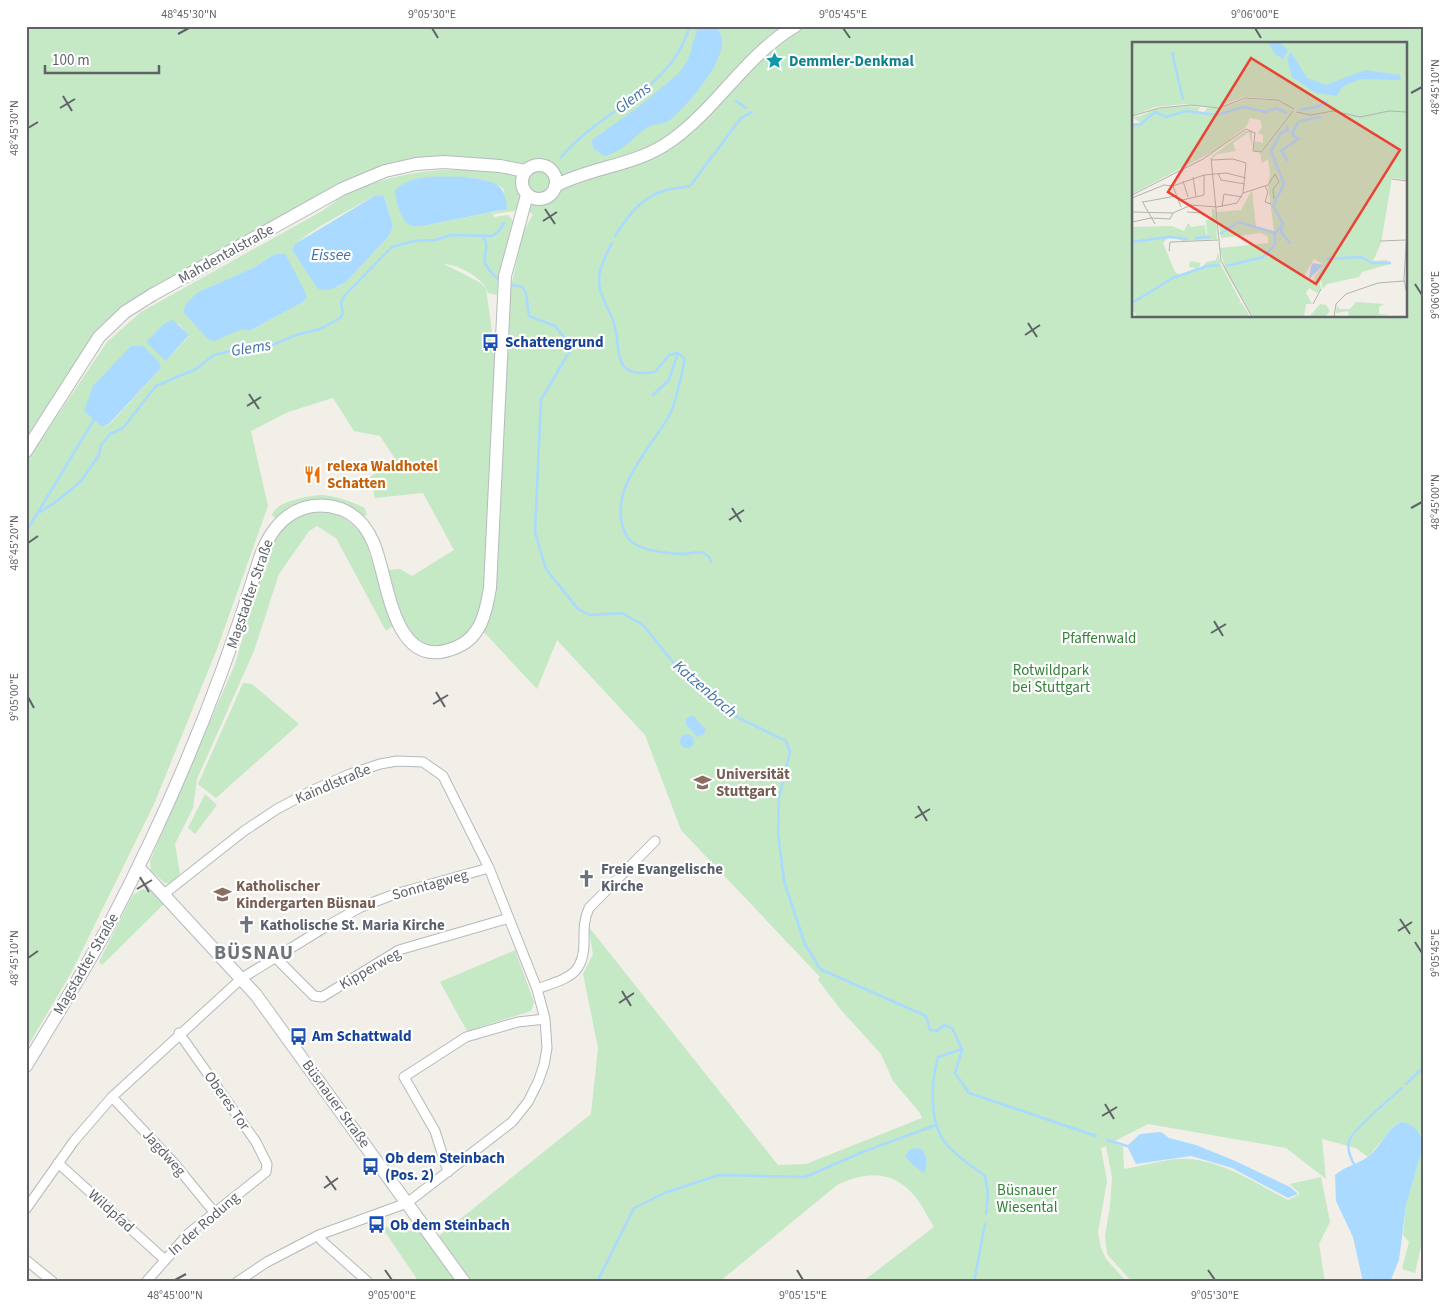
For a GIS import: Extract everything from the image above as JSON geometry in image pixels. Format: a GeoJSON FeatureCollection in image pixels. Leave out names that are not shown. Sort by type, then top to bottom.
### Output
{"type":"FeatureCollection","features":[{"type":"Feature","properties":{"kind":"main road"},"geometry":{"type":"LineString","coordinates":[[555,186],[639,158],[675,137],[705,110],[754,57],[795,26]]}},
{"type":"Feature","properties":{"kind":"main road","name":"Mahdentalstraße"},"geometry":{"type":"LineString","coordinates":[[26,451],[97,341],[115,320],[137,304],[332,195],[370,177],[402,167],[430,162],[463,162],[526,171]]}},
{"type":"Feature","properties":{"kind":"main road"},"geometry":{"type":"LineString","coordinates":[[553,172],[555,186],[550,195],[529,193],[526,171],[531,166],[541,165],[553,172],[611,166]]}},
{"type":"Feature","properties":{"kind":"main road","name":"Mahdentalstraße"},"geometry":{"type":"LineString","coordinates":[[491,166],[529,193]]}},
{"type":"Feature","properties":{"kind":"main road","name":"Magstadter Straße"},"geometry":{"type":"LineString","coordinates":[[26,1066],[75,986],[138,868],[220,680],[265,544],[276,527],[290,514],[308,506],[330,506],[350,514],[362,525],[376,547],[396,620],[406,636],[415,644],[432,651],[451,650],[470,639],[482,622],[490,588],[500,338],[505,276],[529,193]]}},
{"type":"Feature","properties":{"kind":"main road","name":"Büsnauer Straße"},"geometry":{"type":"LineString","coordinates":[[138,868],[154,882],[242,978],[464,1282]]}},
{"type":"Feature","properties":{"kind":"main road"},"geometry":{"type":"LineString","coordinates":[[122,899],[138,888],[154,882]]}},
{"type":"Feature","properties":{"kind":"street","name":"Kaindlstraße"},"geometry":{"type":"LineString","coordinates":[[164,894],[244,831],[276,809],[350,774],[397,761],[424,762],[443,776],[488,868],[537,989],[545,1019],[547,1048],[538,1082],[528,1102],[512,1122],[407,1202]]}},
{"type":"Feature","properties":{"kind":"street"},"geometry":{"type":"LineString","coordinates":[[537,989],[564,979],[575,973],[582,965],[585,952],[584,919],[589,908],[655,841]]}},
{"type":"Feature","properties":{"kind":"street","name":"Sonntagweg"},"geometry":{"type":"LineString","coordinates":[[242,978],[276,956],[361,908],[395,894],[488,868]]}},
{"type":"Feature","properties":{"kind":"street","name":"Kipperweg"},"geometry":{"type":"LineString","coordinates":[[276,956],[314,996],[322,997],[400,950],[509,918]]}},
{"type":"Feature","properties":{"kind":"street"},"geometry":{"type":"LineString","coordinates":[[26,1209],[80,1134],[112,1097],[179,1033],[242,978]]}},
{"type":"Feature","properties":{"kind":"street"},"geometry":{"type":"LineString","coordinates":[[448,1172],[435,1131],[404,1077],[466,1037],[518,1022],[545,1019]]}},
{"type":"Feature","properties":{"kind":"street","name":"Oberes Tor"},"geometry":{"type":"LineString","coordinates":[[179,1033],[256,1142],[267,1164],[266,1172]]}},
{"type":"Feature","properties":{"kind":"street","name":"Jagdweg"},"geometry":{"type":"LineString","coordinates":[[112,1097],[174,1162],[214,1212]]}},
{"type":"Feature","properties":{"kind":"street","name":"Wildpfad"},"geometry":{"type":"LineString","coordinates":[[58,1163],[164,1259]]}},
{"type":"Feature","properties":{"kind":"street","name":"In der Rodung"},"geometry":{"type":"LineString","coordinates":[[146,1282],[189,1232],[266,1172]]}},
{"type":"Feature","properties":{"kind":"street"},"geometry":{"type":"LineString","coordinates":[[237,1282],[266,1262],[319,1235],[407,1202]]}},
{"type":"Feature","properties":{"kind":"street"},"geometry":{"type":"LineString","coordinates":[[319,1235],[322,1241],[368,1282]]}},
{"type":"Feature","properties":{"kind":"street"},"geometry":{"type":"LineString","coordinates":[[26,1260],[53,1282]]}},
{"type":"Feature","properties":{"kind":"green space","name":"Pfaffenwald"},"geometry":{"type":"Polygon","coordinates":[[[26,26],[1423,26],[1423,1141],[1420,1133],[1401,1122],[1394,1126],[1368,1157],[1356,1148],[1322,1139],[1326,1179],[1286,1148],[1148,1124],[1113,1142],[1123,1147],[1124,1169],[1174,1159],[1202,1161],[1228,1169],[1288,1200],[1300,1194],[1290,1184],[1321,1177],[1330,1222],[1319,1244],[1325,1282],[1132,1282],[1107,1254],[1105,1236],[1112,1177],[1106,1146],[1101,1148],[1107,1181],[1098,1232],[1101,1248],[1106,1259],[1127,1282],[862,1282],[934,1227],[920,1203],[902,1184],[883,1176],[872,1175],[849,1180],[837,1185],[719,1282],[472,1282],[439,1236],[591,1114],[598,1048],[583,974],[593,954],[588,926],[778,1165],[806,1164],[922,1118],[920,1113],[893,1081],[881,1054],[841,1010],[818,980],[820,977],[681,830],[645,735],[557,640],[537,689],[482,630],[495,597],[496,586],[510,291],[523,233],[533,214],[519,206],[514,211],[494,214],[494,212],[503,210],[506,201],[503,188],[486,180],[467,177],[412,226],[422,226],[493,212],[494,217],[508,215],[514,222],[513,227],[512,223],[498,277],[497,295],[488,293],[486,287],[482,282],[470,273],[444,264],[481,283],[486,289],[492,331],[489,337],[491,338],[491,347],[496,353],[486,588],[474,625],[468,633],[452,643],[433,645],[424,643],[416,638],[409,631],[401,617],[388,570],[400,569],[412,576],[454,550],[423,493],[375,498],[370,477],[394,457],[380,436],[354,431],[333,398],[288,412],[251,431],[268,506],[217,649],[154,804],[71,973],[26,1049],[26,462],[107,342],[141,312],[322,211],[347,194],[380,181],[410,174],[440,170],[471,170],[474,157],[443,156],[410,160],[123,309],[26,440],[26,26]],[[376,195],[317,228],[297,243],[292,250],[317,288],[338,287],[346,282],[389,236],[393,226],[384,196],[376,195]],[[282,253],[273,255],[255,267],[198,292],[243,329],[249,331],[303,302],[306,296],[286,256],[282,253]],[[178,323],[166,361],[189,336],[178,323]],[[161,368],[84,411],[103,427],[111,423],[161,368]]]}},
{"type":"Feature","properties":{"kind":"green space"},"geometry":{"type":"Polygon","coordinates":[[[321,495],[359,505],[365,508],[367,515],[363,516],[327,500],[318,499],[299,504],[275,518],[272,515],[275,510],[286,503],[301,498],[321,495]]]}},
{"type":"Feature","properties":{"kind":"green space"},"geometry":{"type":"Polygon","coordinates":[[[308,512],[325,512],[340,516],[364,537],[393,626],[386,631],[336,538],[317,526],[309,531],[279,574],[254,651],[197,779],[193,808],[175,844],[180,874],[171,883],[165,883],[151,871],[150,861],[235,664],[267,553],[281,529],[298,516],[308,512]]]}},
{"type":"Feature","properties":{"kind":"green space"},"geometry":{"type":"Polygon","coordinates":[[[243,683],[252,684],[299,724],[216,798],[198,784],[243,683]]]}},
{"type":"Feature","properties":{"kind":"green space"},"geometry":{"type":"Polygon","coordinates":[[[205,794],[217,805],[195,834],[188,828],[205,794]]]}},
{"type":"Feature","properties":{"kind":"green space"},"geometry":{"type":"Polygon","coordinates":[[[143,889],[153,892],[165,903],[102,965],[99,962],[129,902],[133,895],[143,889]]]}},
{"type":"Feature","properties":{"kind":"green space"},"geometry":{"type":"Polygon","coordinates":[[[515,950],[534,1002],[531,1011],[467,1031],[440,982],[515,950]]]}},
{"type":"Feature","properties":{"kind":"green space"},"geometry":{"type":"Polygon","coordinates":[[[1423,1147],[1423,1236],[1415,1273],[1402,1269],[1409,1242],[1403,1235],[1406,1205],[1423,1147]]]}},
{"type":"Feature","properties":{"kind":"green space"},"geometry":{"type":"Polygon","coordinates":[[[381,1226],[424,1233],[458,1282],[419,1282],[381,1226]]]}},
{"type":"Feature","properties":{"kind":"water"},"geometry":{"type":"Polygon","coordinates":[[[698,26],[717,26],[722,41],[721,50],[711,72],[686,105],[670,120],[648,127],[611,154],[604,156],[593,148],[592,140],[637,108],[678,74],[688,60],[698,26]]]}},
{"type":"Feature","properties":{"kind":"water"},"geometry":{"type":"Polygon","coordinates":[[[467,177],[496,184],[504,193],[507,209],[422,226],[411,226],[401,215],[395,190],[403,185],[420,178],[467,177]]]}},
{"type":"Feature","properties":{"kind":"water","name":"Eissee"},"geometry":{"type":"Polygon","coordinates":[[[376,195],[384,196],[393,226],[389,236],[346,282],[328,290],[317,288],[292,250],[295,244],[376,195]]]}},
{"type":"Feature","properties":{"kind":"water"},"geometry":{"type":"Polygon","coordinates":[[[282,253],[286,255],[307,296],[303,302],[249,331],[242,329],[214,341],[209,340],[184,313],[185,305],[198,292],[255,267],[273,255],[282,253]]]}},
{"type":"Feature","properties":{"kind":"water"},"geometry":{"type":"Polygon","coordinates":[[[173,320],[189,335],[166,361],[146,342],[165,323],[173,320]]]}},
{"type":"Feature","properties":{"kind":"water"},"geometry":{"type":"Polygon","coordinates":[[[131,346],[143,346],[159,362],[161,368],[110,423],[102,427],[84,411],[93,386],[131,346]]]}},
{"type":"Feature","properties":{"kind":"water"},"geometry":{"type":"Polygon","coordinates":[[[693,715],[706,730],[703,735],[697,737],[686,724],[686,719],[693,715]]]}},
{"type":"Feature","properties":{"kind":"water"},"geometry":{"type":"Polygon","coordinates":[[[684,734],[690,734],[694,741],[690,748],[684,748],[680,744],[680,738],[684,734]]]}},
{"type":"Feature","properties":{"kind":"water"},"geometry":{"type":"Polygon","coordinates":[[[1401,1122],[1417,1130],[1422,1138],[1423,1147],[1406,1205],[1399,1260],[1390,1282],[1363,1282],[1353,1237],[1336,1201],[1335,1175],[1369,1156],[1392,1129],[1401,1122]]]}},
{"type":"Feature","properties":{"kind":"water"},"geometry":{"type":"Polygon","coordinates":[[[1161,1132],[1169,1138],[1196,1145],[1233,1160],[1290,1187],[1298,1194],[1288,1198],[1232,1168],[1191,1156],[1136,1164],[1127,1146],[1140,1134],[1161,1132]]]}},
{"type":"Feature","properties":{"kind":"water"},"geometry":{"type":"Polygon","coordinates":[[[917,1148],[923,1150],[925,1156],[924,1173],[905,1156],[910,1149],[917,1148]]]}},
{"type":"Feature","properties":{"kind":"waterway","name":"Glems"},"geometry":{"type":"LineString","coordinates":[[561,157],[577,140],[633,99],[667,68],[680,49],[690,26]]}},
{"type":"Feature","properties":{"kind":"waterway"},"geometry":{"type":"LineString","coordinates":[[736,101],[746,108]]}},
{"type":"Feature","properties":{"kind":"waterway"},"geometry":{"type":"LineString","coordinates":[[615,236],[629,215],[648,198],[666,190],[690,186],[741,118],[752,112]]}},
{"type":"Feature","properties":{"kind":"waterway","name":"Glems"},"geometry":{"type":"LineString","coordinates":[[40,512],[81,481],[99,455],[101,445],[110,434],[123,428],[156,386],[196,369],[214,355],[246,347],[268,347],[296,335],[320,329],[340,318],[343,313],[341,303],[344,296],[392,247],[414,241],[435,240],[451,235],[492,236],[499,231],[504,223]]}},
{"type":"Feature","properties":{"kind":"waterway","name":"Katzenbach"},"geometry":{"type":"LineString","coordinates":[[483,236],[486,242],[486,265],[490,272],[498,279]]}},
{"type":"Feature","properties":{"kind":"waterway"},"geometry":{"type":"LineString","coordinates":[[612,243],[601,267],[599,283],[601,294],[614,323],[621,361],[631,372],[641,373],[655,372],[669,355],[678,353],[684,358],[678,390],[669,416],[632,472],[625,487],[621,503],[621,519],[626,535],[636,545],[659,552],[675,554],[701,552],[708,556],[711,562]]}},
{"type":"Feature","properties":{"kind":"waterway","name":"Katzenbach"},"geometry":{"type":"LineString","coordinates":[[512,285],[522,287],[526,293],[529,316],[555,326],[572,347],[541,400],[535,532],[546,569],[578,609],[590,615],[622,613],[643,625],[677,667],[717,703],[739,718],[786,741],[790,752],[779,798],[778,833],[784,881],[805,944],[820,969],[926,1016],[930,1030],[937,1031],[944,1025],[952,1028],[962,1049],[938,1057],[933,1091],[934,1116],[937,1128],[949,1147],[985,1176],[988,1193],[986,1214]]}},
{"type":"Feature","properties":{"kind":"waterway"},"geometry":{"type":"LineString","coordinates":[[653,395],[669,380],[678,353]]}},
{"type":"Feature","properties":{"kind":"waterway"},"geometry":{"type":"LineString","coordinates":[[26,532],[95,418]]}},
{"type":"Feature","properties":{"kind":"waterway"},"geometry":{"type":"LineString","coordinates":[[962,1050],[955,1073],[969,1093],[1096,1136]]}},
{"type":"Feature","properties":{"kind":"waterway"},"geometry":{"type":"LineString","coordinates":[[1406,1084],[1423,1068]]}},
{"type":"Feature","properties":{"kind":"waterway"},"geometry":{"type":"LineString","coordinates":[[1354,1164],[1348,1147],[1352,1136],[1402,1088]]}},
{"type":"Feature","properties":{"kind":"waterway"},"geometry":{"type":"LineString","coordinates":[[597,1282],[634,1208],[667,1192],[719,1175],[805,1177],[865,1151],[936,1125]]}},
{"type":"Feature","properties":{"kind":"waterway"},"geometry":{"type":"LineString","coordinates":[[1107,1140],[1127,1146]]}},
{"type":"Feature","properties":{"kind":"waterway","name":"Katzenbach"},"geometry":{"type":"LineString","coordinates":[[974,1282],[985,1224]]}},
{"type":"Feature","properties":{"kind":"place","name":"Demmler-Denkmal"},"geometry":{"type":"Point","coordinates":[775,61]}},
{"type":"Feature","properties":{"kind":"place","name":"Schattengrund"},"geometry":{"type":"Point","coordinates":[491,342]}},
{"type":"Feature","properties":{"kind":"place","name":"relexa Waldhotel Schatten"},"geometry":{"type":"Point","coordinates":[313,475]}},
{"type":"Feature","properties":{"kind":"place","name":"Universität Stuttgart"},"geometry":{"type":"Point","coordinates":[702,783]}},
{"type":"Feature","properties":{"kind":"place","name":"Freie Evangelische Kirche"},"geometry":{"type":"Point","coordinates":[587,878]}},
{"type":"Feature","properties":{"kind":"place","name":"Katholischer Kindergarten Büsnau"},"geometry":{"type":"Point","coordinates":[222,895]}},
{"type":"Feature","properties":{"kind":"place","name":"Katholische St. Maria Kirche"},"geometry":{"type":"Point","coordinates":[246,925]}},
{"type":"Feature","properties":{"kind":"place","name":"Am Schattwald"},"geometry":{"type":"Point","coordinates":[298,1036]}},
{"type":"Feature","properties":{"kind":"place","name":"Ob dem Steinbach (Pos. 2)"},"geometry":{"type":"Point","coordinates":[371,1167]}},
{"type":"Feature","properties":{"kind":"place","name":"Ob dem Steinbach"},"geometry":{"type":"Point","coordinates":[376,1225]}},
{"type":"Feature","properties":{"kind":"district","name":"BÜSNAU"},"geometry":{"type":"Point","coordinates":[254,953]}},
{"type":"Feature","properties":{"kind":"park label","name":"Rotwildpark bei Stuttgart"},"geometry":{"type":"Point","coordinates":[1051,678]}},
{"type":"Feature","properties":{"kind":"park label","name":"Büsnauer Wiesental"},"geometry":{"type":"Point","coordinates":[1027,1198]}}]}
